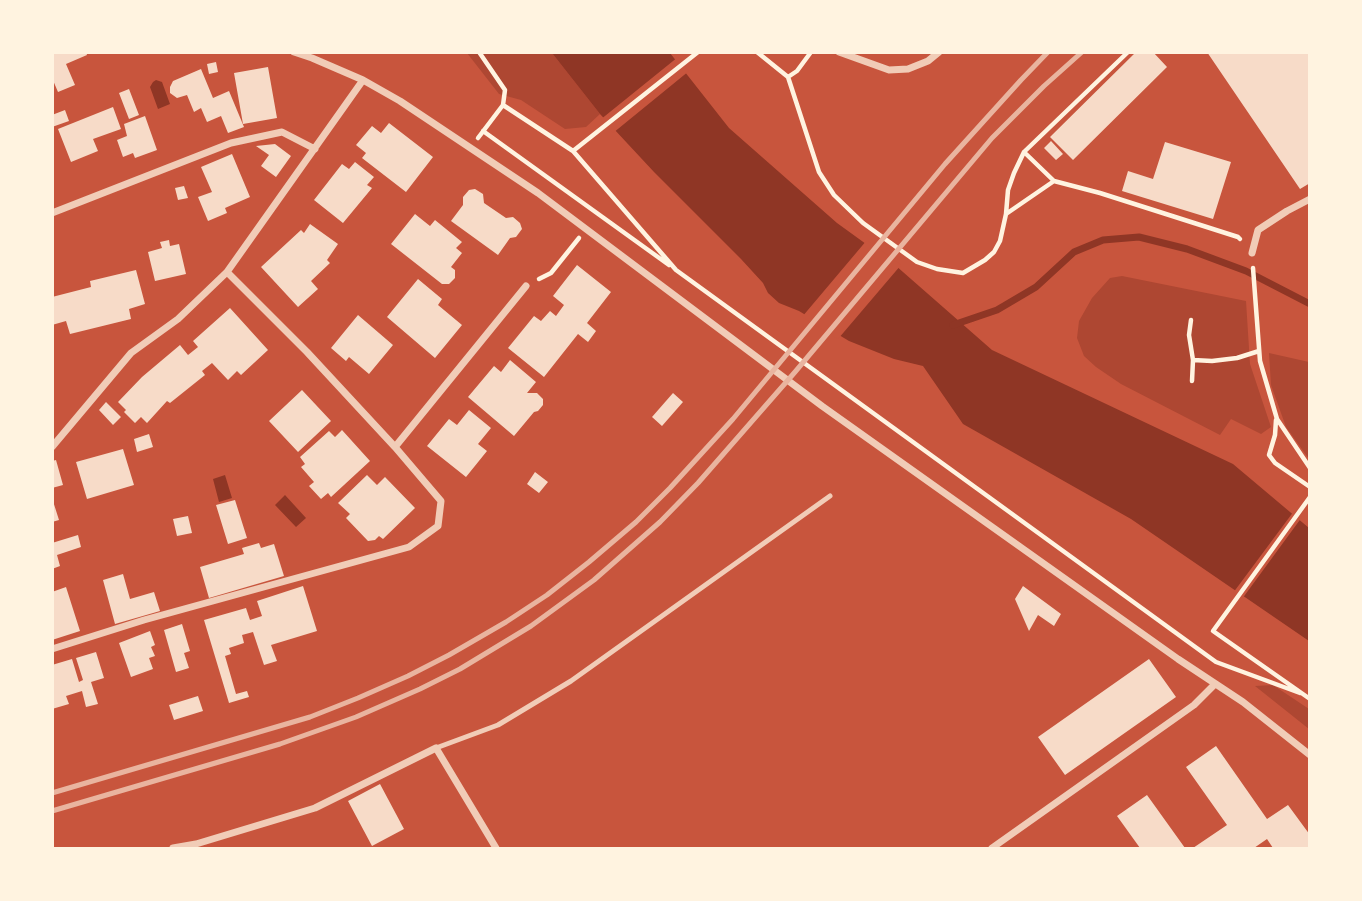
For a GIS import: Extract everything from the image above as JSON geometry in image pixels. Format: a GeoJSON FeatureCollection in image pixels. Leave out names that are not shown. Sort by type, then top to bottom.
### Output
{"type":"FeatureCollection","features":[{"type":"Feature","properties":{"kind":"street"},"geometry":{"type":"LineString","coordinates":[[293,52],[363,80],[400,101],[538,193],[822,406],[1243,702],[1310,755]]}},
{"type":"Feature","properties":{"kind":"street"},"geometry":{"type":"LineString","coordinates":[[839,52],[889,70],[908,69],[928,61],[939,52]]}},
{"type":"Feature","properties":{"kind":"street"},"geometry":{"type":"LineString","coordinates":[[52,447],[131,353],[178,319],[227,272],[363,80]]}},
{"type":"Feature","properties":{"kind":"street"},"geometry":{"type":"LineString","coordinates":[[52,213],[231,143],[282,132],[315,149]]}},
{"type":"Feature","properties":{"kind":"street"},"geometry":{"type":"LineString","coordinates":[[1252,254],[1258,230],[1310,199]]}},
{"type":"Feature","properties":{"kind":"street"},"geometry":{"type":"LineString","coordinates":[[52,649],[144,620],[409,547],[438,526],[441,501],[307,352],[227,272]]}},
{"type":"Feature","properties":{"kind":"street"},"geometry":{"type":"LineString","coordinates":[[395,447],[526,286]]}},
{"type":"Feature","properties":{"kind":"street"},"geometry":{"type":"LineString","coordinates":[[992,849],[1185,712],[1215,684]]}},
{"type":"Feature","properties":{"kind":"street"},"geometry":{"type":"LineString","coordinates":[[173,849],[197,846],[315,808],[436,748],[496,849]]}},
{"type":"Feature","properties":{"kind":"lane"},"geometry":{"type":"LineString","coordinates":[[436,748],[498,725],[571,681],[830,496]]}},
{"type":"Feature","properties":{"kind":"path"},"geometry":{"type":"LineString","coordinates":[[471,149],[503,105],[505,90],[479,52]]}},
{"type":"Feature","properties":{"kind":"path"},"geometry":{"type":"LineString","coordinates":[[573,151],[698,52]]}},
{"type":"Feature","properties":{"kind":"path"},"geometry":{"type":"LineString","coordinates":[[757,52],[788,77],[819,172],[834,195],[863,223],[917,262],[963,274],[985,260],[1000,241],[1008,190],[1024,152],[1128,52]]}},
{"type":"Feature","properties":{"kind":"path"},"geometry":{"type":"LineString","coordinates":[[788,77],[797,71],[811,52]]}},
{"type":"Feature","properties":{"kind":"path"},"geometry":{"type":"LineString","coordinates":[[503,105],[573,151],[676,270]]}},
{"type":"Feature","properties":{"kind":"path"},"geometry":{"type":"LineString","coordinates":[[483,131],[1216,662],[1300,693]]}},
{"type":"Feature","properties":{"kind":"path"},"geometry":{"type":"LineString","coordinates":[[1024,152],[1054,181],[1100,192],[1238,237],[1252,254],[1260,361],[1276,419],[1269,455],[1275,463],[1310,487]]}},
{"type":"Feature","properties":{"kind":"path"},"geometry":{"type":"LineString","coordinates":[[1006,214],[1054,181]]}},
{"type":"Feature","properties":{"kind":"path"},"geometry":{"type":"LineString","coordinates":[[526,286],[551,272],[587,228]]}},
{"type":"Feature","properties":{"kind":"path"},"geometry":{"type":"LineString","coordinates":[[1191,320],[1189,335],[1193,360],[1192,381]]}},
{"type":"Feature","properties":{"kind":"path"},"geometry":{"type":"LineString","coordinates":[[1193,360],[1237,358],[1259,351]]}},
{"type":"Feature","properties":{"kind":"path"},"geometry":{"type":"LineString","coordinates":[[1276,419],[1310,468]]}},
{"type":"Feature","properties":{"kind":"path"},"geometry":{"type":"LineString","coordinates":[[1310,497],[1213,631],[1310,699]]}},
{"type":"Feature","properties":{"kind":"shaded area"},"geometry":{"type":"Polygon","coordinates":[[[467,53],[552,53],[600,114],[586,127],[565,129],[521,100],[499,94],[467,53]]]}},
{"type":"Feature","properties":{"kind":"shaded area"},"geometry":{"type":"Polygon","coordinates":[[[552,53],[670,53],[729,128],[837,223],[895,265],[992,350],[1233,464],[1309,528],[1309,641],[1131,519],[963,424],[923,366],[894,359],[849,341],[799,311],[779,303],[741,259],[600,114],[552,53]]]}},
{"type":"Feature","properties":{"kind":"shaded area"},"geometry":{"type":"Polygon","coordinates":[[[156,80],[162,82],[170,104],[158,109],[150,87],[156,80]]]}},
{"type":"Feature","properties":{"kind":"shaded area"},"geometry":{"type":"Polygon","coordinates":[[[1122,276],[1246,301],[1250,364],[1271,427],[1261,434],[1231,419],[1220,435],[1121,384],[1084,356],[1077,338],[1079,321],[1092,298],[1110,278],[1122,276]]]}},
{"type":"Feature","properties":{"kind":"shaded area"},"geometry":{"type":"Polygon","coordinates":[[[1269,353],[1309,362],[1309,459],[1286,427],[1271,385],[1269,353]]]}},
{"type":"Feature","properties":{"kind":"shaded area"},"geometry":{"type":"Polygon","coordinates":[[[225,475],[232,498],[219,502],[213,479],[225,475]]]}},
{"type":"Feature","properties":{"kind":"shaded area"},"geometry":{"type":"Polygon","coordinates":[[[285,495],[306,518],[296,527],[275,505],[285,495]]]}},
{"type":"Feature","properties":{"kind":"shaded area"},"geometry":{"type":"Polygon","coordinates":[[[1273,685],[1309,709],[1309,729],[1255,686],[1273,685]]]}},
{"type":"Feature","properties":{"kind":"pier"},"geometry":{"type":"Polygon","coordinates":[[[678,57],[689,71],[613,133],[600,120],[678,57]]]}},
{"type":"Feature","properties":{"kind":"pier"},"geometry":{"type":"Polygon","coordinates":[[[867,240],[901,265],[838,339],[802,317],[867,240]]]}},
{"type":"Feature","properties":{"kind":"pier"},"geometry":{"type":"Polygon","coordinates":[[[1294,511],[1302,517],[1242,599],[1233,593],[1294,511]]]}},
{"type":"Feature","properties":{"kind":"building"},"geometry":{"type":"Polygon","coordinates":[[[52,52],[86,52],[87,55],[66,64],[75,85],[58,92],[52,78],[52,52]]]}},
{"type":"Feature","properties":{"kind":"building"},"geometry":{"type":"Polygon","coordinates":[[[1136,52],[1153,52],[1167,67],[1073,160],[1050,137],[1136,52]]]}},
{"type":"Feature","properties":{"kind":"building"},"geometry":{"type":"Polygon","coordinates":[[[1207,52],[1310,52],[1310,183],[1300,189],[1207,52]]]}},
{"type":"Feature","properties":{"kind":"building"},"geometry":{"type":"Polygon","coordinates":[[[216,62],[218,72],[209,74],[207,64],[216,62]]]}},
{"type":"Feature","properties":{"kind":"building"},"geometry":{"type":"Polygon","coordinates":[[[268,67],[277,118],[243,124],[234,73],[268,67]]]}},
{"type":"Feature","properties":{"kind":"building"},"geometry":{"type":"Polygon","coordinates":[[[201,69],[213,98],[229,91],[244,127],[228,133],[221,116],[207,122],[201,108],[194,112],[187,95],[177,98],[170,93],[173,81],[201,69]]]}},
{"type":"Feature","properties":{"kind":"building"},"geometry":{"type":"Polygon","coordinates":[[[129,89],[139,115],[129,119],[119,93],[129,89]]]}},
{"type":"Feature","properties":{"kind":"building"},"geometry":{"type":"Polygon","coordinates":[[[113,107],[121,129],[93,139],[98,151],[71,162],[58,129],[113,107]]]}},
{"type":"Feature","properties":{"kind":"building"},"geometry":{"type":"Polygon","coordinates":[[[65,110],[69,121],[52,127],[52,115],[65,110]]]}},
{"type":"Feature","properties":{"kind":"building"},"geometry":{"type":"Polygon","coordinates":[[[145,116],[157,150],[135,158],[133,153],[123,157],[117,140],[127,136],[124,124],[145,116]]]}},
{"type":"Feature","properties":{"kind":"building"},"geometry":{"type":"Polygon","coordinates":[[[389,123],[433,157],[406,192],[362,158],[366,153],[356,145],[372,126],[381,133],[389,123]]]}},
{"type":"Feature","properties":{"kind":"building"},"geometry":{"type":"Polygon","coordinates":[[[1051,141],[1063,154],[1056,160],[1044,148],[1051,141]]]}},
{"type":"Feature","properties":{"kind":"building"},"geometry":{"type":"Polygon","coordinates":[[[1165,142],[1231,162],[1213,219],[1122,191],[1128,171],[1153,179],[1165,142]]]}},
{"type":"Feature","properties":{"kind":"building"},"geometry":{"type":"Polygon","coordinates":[[[275,144],[291,156],[276,177],[261,166],[269,155],[256,146],[275,144]]]}},
{"type":"Feature","properties":{"kind":"building"},"geometry":{"type":"Polygon","coordinates":[[[232,154],[250,197],[225,208],[227,213],[208,221],[198,197],[212,192],[201,167],[232,154]]]}},
{"type":"Feature","properties":{"kind":"building"},"geometry":{"type":"Polygon","coordinates":[[[355,162],[374,177],[367,185],[372,188],[343,223],[314,200],[342,164],[349,169],[355,162]]]}},
{"type":"Feature","properties":{"kind":"building"},"geometry":{"type":"Polygon","coordinates":[[[184,186],[188,198],[178,200],[175,188],[184,186]]]}},
{"type":"Feature","properties":{"kind":"building"},"geometry":{"type":"Polygon","coordinates":[[[475,189],[483,194],[484,203],[506,218],[513,217],[520,223],[522,229],[516,237],[510,238],[498,255],[451,221],[463,205],[463,197],[469,190],[475,189]]]}},
{"type":"Feature","properties":{"kind":"building"},"geometry":{"type":"Polygon","coordinates":[[[415,214],[430,226],[435,220],[462,242],[456,248],[462,253],[451,267],[455,270],[455,278],[449,284],[442,284],[391,244],[415,214]]]}},
{"type":"Feature","properties":{"kind":"building"},"geometry":{"type":"Polygon","coordinates":[[[310,224],[338,244],[327,260],[330,263],[311,281],[318,289],[298,307],[261,267],[301,230],[304,233],[310,224]]]}},
{"type":"Feature","properties":{"kind":"building"},"geometry":{"type":"Polygon","coordinates":[[[169,240],[170,246],[179,244],[186,274],[155,281],[148,252],[162,248],[160,242],[169,240]]]}},
{"type":"Feature","properties":{"kind":"building"},"geometry":{"type":"Polygon","coordinates":[[[577,265],[611,292],[587,323],[596,331],[588,342],[578,334],[544,377],[508,348],[534,316],[541,321],[550,311],[556,316],[564,305],[553,296],[577,265]]]}},
{"type":"Feature","properties":{"kind":"building"},"geometry":{"type":"Polygon","coordinates":[[[136,270],[145,304],[129,309],[131,319],[70,334],[66,321],[52,325],[52,297],[91,287],[90,281],[136,270]]]}},
{"type":"Feature","properties":{"kind":"building"},"geometry":{"type":"Polygon","coordinates":[[[418,279],[442,299],[438,305],[462,325],[435,358],[387,317],[418,279]]]}},
{"type":"Feature","properties":{"kind":"building"},"geometry":{"type":"Polygon","coordinates":[[[230,308],[268,350],[241,375],[237,371],[228,380],[212,363],[202,371],[205,375],[170,403],[167,401],[147,423],[141,417],[135,423],[118,402],[142,377],[180,345],[188,355],[198,347],[193,341],[230,308]]]}},
{"type":"Feature","properties":{"kind":"building"},"geometry":{"type":"Polygon","coordinates":[[[358,315],[393,345],[369,374],[349,357],[346,361],[331,348],[358,315]]]}},
{"type":"Feature","properties":{"kind":"building"},"geometry":{"type":"Polygon","coordinates":[[[510,360],[536,382],[527,393],[537,393],[543,399],[543,405],[514,436],[468,397],[494,366],[501,372],[510,360]]]}},
{"type":"Feature","properties":{"kind":"building"},"geometry":{"type":"Polygon","coordinates":[[[302,390],[331,421],[298,452],[269,421],[302,390]]]}},
{"type":"Feature","properties":{"kind":"building"},"geometry":{"type":"Polygon","coordinates":[[[673,393],[683,402],[662,426],[652,417],[673,393]]]}},
{"type":"Feature","properties":{"kind":"building"},"geometry":{"type":"Polygon","coordinates":[[[106,402],[121,417],[113,425],[99,410],[106,402]]]}},
{"type":"Feature","properties":{"kind":"building"},"geometry":{"type":"Polygon","coordinates":[[[469,410],[491,428],[478,444],[487,451],[466,477],[427,446],[449,419],[457,425],[469,410]]]}},
{"type":"Feature","properties":{"kind":"building"},"geometry":{"type":"Polygon","coordinates":[[[342,430],[370,461],[331,497],[328,493],[321,499],[309,486],[314,482],[301,467],[305,464],[300,457],[329,431],[335,437],[342,430]]]}},
{"type":"Feature","properties":{"kind":"building"},"geometry":{"type":"Polygon","coordinates":[[[149,434],[153,447],[137,452],[134,439],[149,434]]]}},
{"type":"Feature","properties":{"kind":"building"},"geometry":{"type":"Polygon","coordinates":[[[123,449],[134,485],[87,499],[76,462],[123,449]]]}},
{"type":"Feature","properties":{"kind":"building"},"geometry":{"type":"Polygon","coordinates":[[[56,460],[63,485],[52,488],[52,461],[56,460]]]}},
{"type":"Feature","properties":{"kind":"building"},"geometry":{"type":"Polygon","coordinates":[[[535,472],[548,482],[539,493],[527,484],[535,472]]]}},
{"type":"Feature","properties":{"kind":"building"},"geometry":{"type":"Polygon","coordinates":[[[367,475],[377,485],[385,477],[415,508],[383,539],[379,536],[368,541],[346,518],[350,514],[338,503],[367,475]]]}},
{"type":"Feature","properties":{"kind":"building"},"geometry":{"type":"Polygon","coordinates":[[[52,498],[59,520],[52,522],[52,498]]]}},
{"type":"Feature","properties":{"kind":"building"},"geometry":{"type":"Polygon","coordinates":[[[235,500],[247,538],[228,544],[216,505],[235,500]]]}},
{"type":"Feature","properties":{"kind":"building"},"geometry":{"type":"Polygon","coordinates":[[[188,516],[192,533],[177,536],[173,519],[188,516]]]}},
{"type":"Feature","properties":{"kind":"building"},"geometry":{"type":"Polygon","coordinates":[[[78,535],[81,547],[57,555],[60,566],[52,569],[52,543],[78,535]]]}},
{"type":"Feature","properties":{"kind":"building"},"geometry":{"type":"Polygon","coordinates":[[[259,543],[261,548],[274,544],[284,576],[209,598],[200,567],[244,554],[242,548],[259,543]]]}},
{"type":"Feature","properties":{"kind":"building"},"geometry":{"type":"Polygon","coordinates":[[[123,574],[130,599],[154,592],[160,611],[115,624],[103,580],[123,574]]]}},
{"type":"Feature","properties":{"kind":"building"},"geometry":{"type":"Polygon","coordinates":[[[303,586],[317,631],[271,645],[277,661],[264,665],[253,632],[242,635],[244,643],[229,648],[231,654],[225,656],[236,694],[247,691],[249,697],[229,703],[204,620],[246,608],[250,620],[262,616],[257,601],[303,586]]]}},
{"type":"Feature","properties":{"kind":"building"},"geometry":{"type":"Polygon","coordinates":[[[1023,586],[1061,614],[1054,626],[1038,615],[1029,631],[1015,599],[1023,586]]]}},
{"type":"Feature","properties":{"kind":"building"},"geometry":{"type":"Polygon","coordinates":[[[66,587],[80,631],[52,640],[52,592],[66,587]]]}},
{"type":"Feature","properties":{"kind":"building"},"geometry":{"type":"Polygon","coordinates":[[[182,624],[190,651],[184,653],[189,668],[176,672],[164,630],[182,624]]]}},
{"type":"Feature","properties":{"kind":"building"},"geometry":{"type":"Polygon","coordinates":[[[150,631],[155,645],[151,647],[155,656],[149,658],[153,669],[131,677],[119,643],[150,631]]]}},
{"type":"Feature","properties":{"kind":"building"},"geometry":{"type":"Polygon","coordinates":[[[96,652],[104,678],[91,682],[98,704],[86,707],[82,691],[66,696],[69,704],[52,709],[52,665],[72,659],[79,682],[83,680],[76,658],[96,652]]]}},
{"type":"Feature","properties":{"kind":"building"},"geometry":{"type":"Polygon","coordinates":[[[1149,659],[1176,697],[1065,775],[1038,737],[1149,659]]]}},
{"type":"Feature","properties":{"kind":"building"},"geometry":{"type":"Polygon","coordinates":[[[198,696],[203,711],[174,720],[169,705],[198,696]]]}},
{"type":"Feature","properties":{"kind":"building"},"geometry":{"type":"Polygon","coordinates":[[[1216,746],[1267,819],[1288,805],[1310,835],[1310,848],[1273,848],[1267,839],[1254,848],[1193,848],[1227,825],[1186,767],[1216,746]]]}},
{"type":"Feature","properties":{"kind":"building"},"geometry":{"type":"Polygon","coordinates":[[[380,784],[404,829],[372,846],[348,801],[380,784]]]}},
{"type":"Feature","properties":{"kind":"building"},"geometry":{"type":"Polygon","coordinates":[[[1147,795],[1185,848],[1140,848],[1117,816],[1147,795]]]}},
{"type":"Feature","properties":{"kind":"waterway"},"geometry":{"type":"LineString","coordinates":[[953,325],[997,310],[1036,287],[1074,252],[1103,240],[1139,237],[1187,249],[1246,271],[1310,304]]}},
{"type":"Feature","properties":{"kind":"railway"},"geometry":{"type":"LineString","coordinates":[[52,793],[310,717],[358,698],[449,655],[547,595],[636,522],[670,488],[733,419],[945,164],[1048,52]]}},
{"type":"Feature","properties":{"kind":"railway"},"geometry":{"type":"LineString","coordinates":[[52,811],[280,744],[356,717],[460,669],[531,626],[594,580],[660,522],[698,483],[992,138],[1082,52]]}}]}
